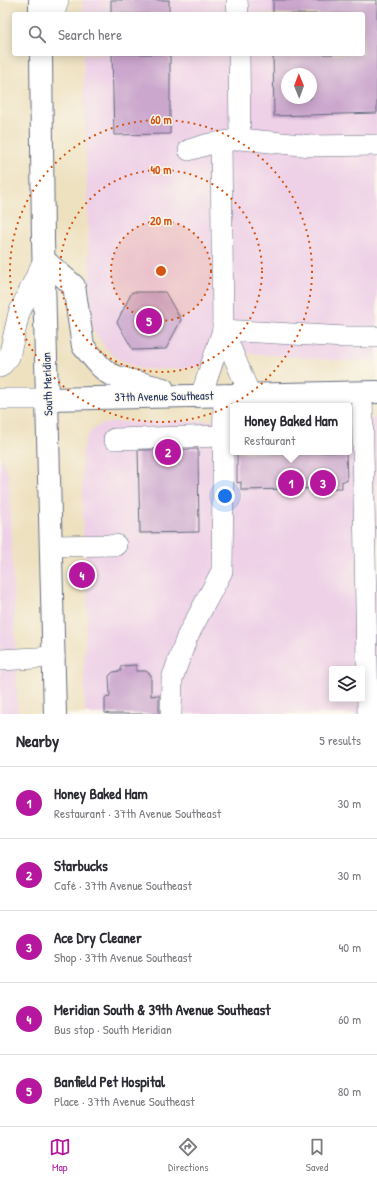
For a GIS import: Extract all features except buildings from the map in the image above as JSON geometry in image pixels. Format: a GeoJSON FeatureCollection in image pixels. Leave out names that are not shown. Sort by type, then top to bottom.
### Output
{"type":"FeatureCollection","features":[{"type":"Feature","properties":{"kind":"main road"},"geometry":{"type":"LineString","coordinates":[[40,0],[40,12]]}},
{"type":"Feature","properties":{"kind":"main road","name":"South Meridian"},"geometry":{"type":"LineString","coordinates":[[42,58],[44,260],[55,714]]}},
{"type":"Feature","properties":{"kind":"main road"},"geometry":{"type":"LineString","coordinates":[[44,260],[74,286],[83,346],[100,366],[108,373],[117,377],[195,396]]}},
{"type":"Feature","properties":{"kind":"main road","name":"37th Avenue Southeast"},"geometry":{"type":"LineString","coordinates":[[48,399],[369,393]]}},
{"type":"Feature","properties":{"kind":"street"},"geometry":{"type":"LineString","coordinates":[[55,12],[58,0]]}},
{"type":"Feature","properties":{"kind":"street"},"geometry":{"type":"LineString","coordinates":[[237,0],[238,12]]}},
{"type":"Feature","properties":{"kind":"street"},"geometry":{"type":"LineString","coordinates":[[195,396],[222,330],[231,141],[239,56]]}},
{"type":"Feature","properties":{"kind":"street"},"geometry":{"type":"LineString","coordinates":[[189,150],[209,144],[231,141],[312,146],[377,146]]}},
{"type":"Feature","properties":{"kind":"street"},"geometry":{"type":"LineString","coordinates":[[0,367],[9,356],[19,313],[44,260]]}},
{"type":"Feature","properties":{"kind":"street"},"geometry":{"type":"LineString","coordinates":[[222,330],[345,337],[377,337]]}},
{"type":"Feature","properties":{"kind":"street"},"geometry":{"type":"LineString","coordinates":[[222,330],[250,395]]}},
{"type":"Feature","properties":{"kind":"street"},"geometry":{"type":"LineString","coordinates":[[368,714],[369,393]]}},
{"type":"Feature","properties":{"kind":"street"},"geometry":{"type":"LineString","coordinates":[[172,714],[172,679],[175,669],[187,637],[222,571],[224,395]]}},
{"type":"Feature","properties":{"kind":"street"},"geometry":{"type":"LineString","coordinates":[[0,400],[48,399]]}},
{"type":"Feature","properties":{"kind":"street"},"geometry":{"type":"LineString","coordinates":[[114,439],[223,436]]}},
{"type":"Feature","properties":{"kind":"street"},"geometry":{"type":"LineString","coordinates":[[51,546],[116,545]]}},
{"type":"Feature","properties":{"kind":"street"},"geometry":{"type":"LineString","coordinates":[[0,660],[54,657]]}},
{"type":"Feature","properties":{"kind":"shaded area"},"geometry":{"type":"Polygon","coordinates":[[[83,0],[377,0],[377,361],[342,361],[245,353],[221,363],[184,369],[140,369],[115,357],[103,345],[91,327],[83,56],[365,56],[365,12],[83,12],[83,0]]]}},
{"type":"Feature","properties":{"kind":"shaded area"},"geometry":{"type":"Polygon","coordinates":[[[377,418],[377,714],[85,714],[84,658],[87,621],[87,593],[83,530],[82,453],[86,439],[92,430],[100,425],[115,422],[230,420],[230,455],[352,455],[352,419],[377,418]]]}},
{"type":"Feature","properties":{"kind":"shaded area"},"geometry":{"type":"Polygon","coordinates":[[[0,456],[9,474],[18,714],[0,714],[0,456]]]}},
{"type":"Feature","properties":{"kind":"place","name":"Banfield Pet Hospital"},"geometry":{"type":"Point","coordinates":[149,321]}},
{"type":"Feature","properties":{"kind":"place","name":"Starbucks"},"geometry":{"type":"Point","coordinates":[168,452]}},
{"type":"Feature","properties":{"kind":"place","name":"Honey Baked Ham"},"geometry":{"type":"Point","coordinates":[291,483]}},
{"type":"Feature","properties":{"kind":"place","name":"Ace Dry Cleaner"},"geometry":{"type":"Point","coordinates":[323,483]}},
{"type":"Feature","properties":{"kind":"place","name":"Meridian South & 39th Avenue Southeast"},"geometry":{"type":"Point","coordinates":[82,575]}}]}
